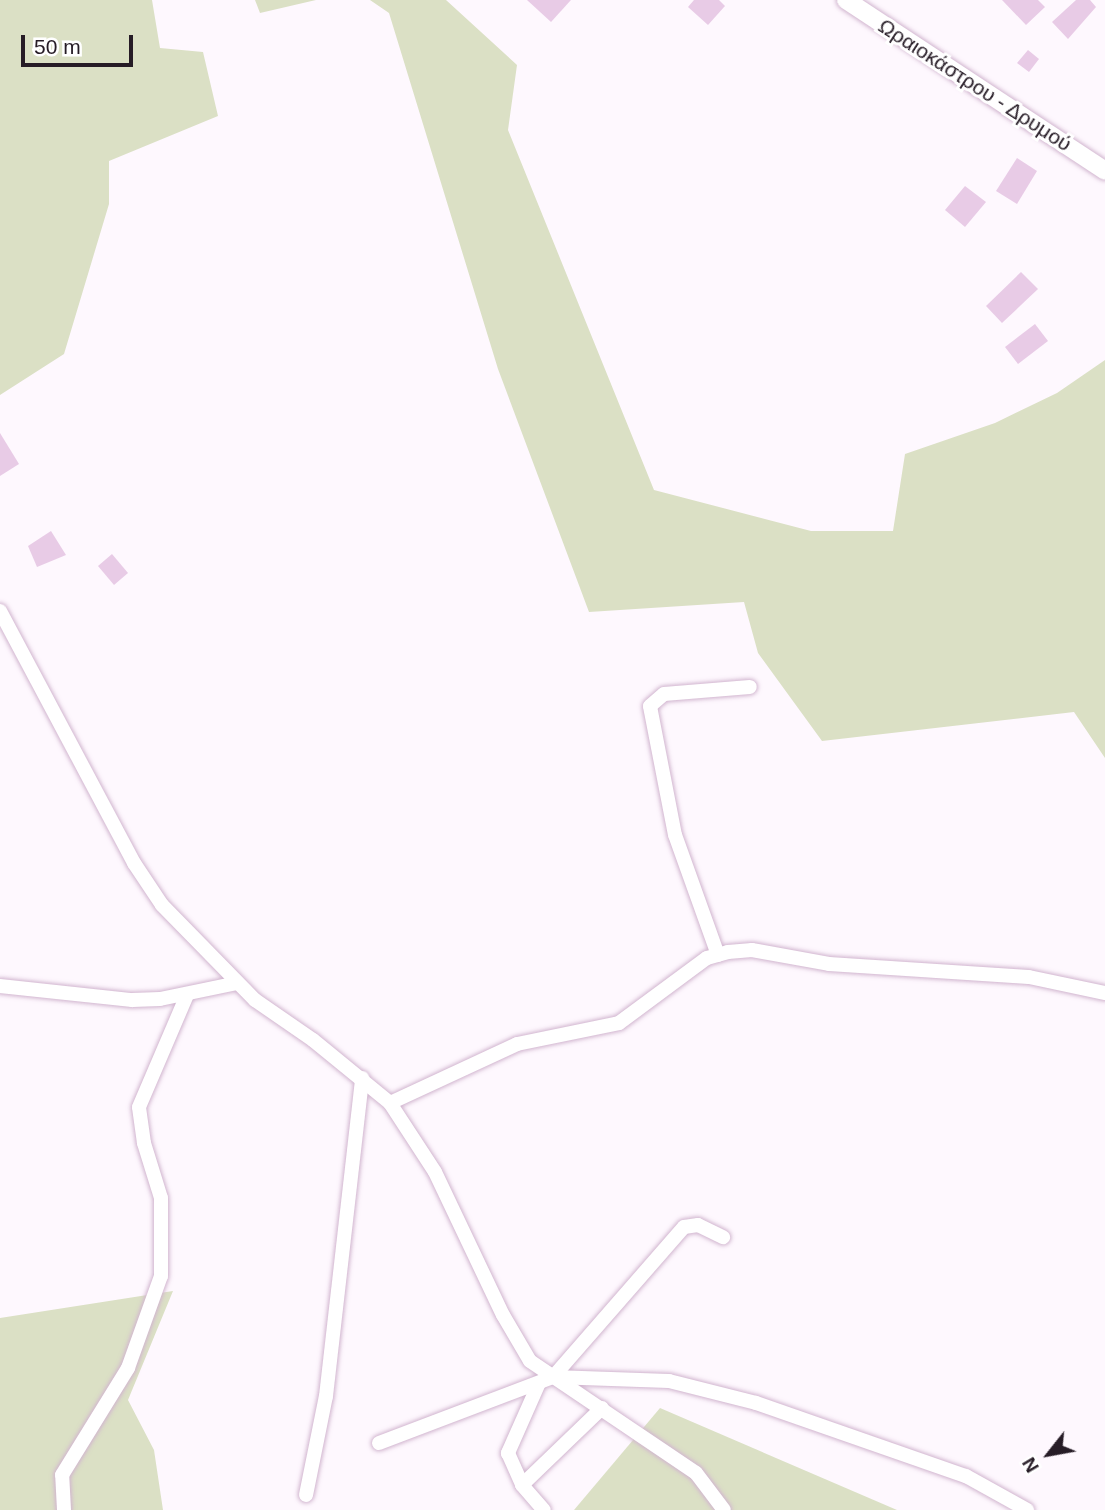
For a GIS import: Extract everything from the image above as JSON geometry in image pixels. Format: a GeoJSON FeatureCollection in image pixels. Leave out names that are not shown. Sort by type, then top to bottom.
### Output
{"type":"FeatureCollection","features":[{"type":"Feature","properties":{"kind":"main road","name":"Ωραιοκάστρου - Δρυμού"},"geometry":{"type":"LineString","coordinates":[[846,0],[1105,171]]}},
{"type":"Feature","properties":{"kind":"street"},"geometry":{"type":"LineString","coordinates":[[0,611],[134,863],[189,937],[237,983],[362,1078],[390,1103],[435,1172],[519,1345],[530,1361],[696,1474],[724,1510]]}},
{"type":"Feature","properties":{"kind":"street"},"geometry":{"type":"LineString","coordinates":[[718,955],[675,835],[650,706],[664,694],[750,687]]}},
{"type":"Feature","properties":{"kind":"street"},"geometry":{"type":"LineString","coordinates":[[390,1103],[517,1044],[619,1023],[681,976],[718,955],[752,950],[829,964],[1029,976],[1105,993]]}},
{"type":"Feature","properties":{"kind":"street"},"geometry":{"type":"LineString","coordinates":[[0,986],[132,1000],[187,995],[237,983]]}},
{"type":"Feature","properties":{"kind":"street"},"geometry":{"type":"LineString","coordinates":[[64,1510],[62,1475],[128,1368],[162,1276],[161,1198],[144,1143],[139,1107],[187,995]]}},
{"type":"Feature","properties":{"kind":"street"},"geometry":{"type":"LineString","coordinates":[[306,1495],[326,1396],[362,1078]]}},
{"type":"Feature","properties":{"kind":"street"},"geometry":{"type":"LineString","coordinates":[[553,1377],[684,1227],[698,1225],[723,1237]]}},
{"type":"Feature","properties":{"kind":"street"},"geometry":{"type":"LineString","coordinates":[[379,1443],[553,1377],[626,1377],[712,1390],[966,1476],[1027,1510]]}},
{"type":"Feature","properties":{"kind":"street"},"geometry":{"type":"LineString","coordinates":[[538,1383],[508,1453],[522,1485],[544,1510]]}},
{"type":"Feature","properties":{"kind":"street"},"geometry":{"type":"LineString","coordinates":[[522,1485],[602,1408]]}},
{"type":"Feature","properties":{"kind":"green space"},"geometry":{"type":"Polygon","coordinates":[[[0,0],[152,0],[160,48],[203,52],[218,116],[109,161],[109,204],[64,354],[0,395],[0,0]]]}},
{"type":"Feature","properties":{"kind":"green space"},"geometry":{"type":"Polygon","coordinates":[[[255,0],[316,0],[260,13],[255,0]]]}},
{"type":"Feature","properties":{"kind":"green space"},"geometry":{"type":"Polygon","coordinates":[[[370,0],[446,0],[517,65],[508,130],[654,490],[811,531],[893,531],[905,454],[995,423],[1057,393],[1105,360],[1105,758],[1074,712],[822,741],[758,653],[744,602],[589,612],[498,369],[389,13],[370,0]]]}},
{"type":"Feature","properties":{"kind":"green space"},"geometry":{"type":"Polygon","coordinates":[[[173,1291],[128,1400],[154,1450],[163,1510],[0,1510],[0,1318],[173,1291]]]}},
{"type":"Feature","properties":{"kind":"green space"},"geometry":{"type":"Polygon","coordinates":[[[660,1408],[897,1510],[574,1510],[660,1408]]]}},
{"type":"Feature","properties":{"kind":"building"},"geometry":{"type":"Polygon","coordinates":[[[527,0],[571,0],[551,22],[527,0]]]}},
{"type":"Feature","properties":{"kind":"building"},"geometry":{"type":"Polygon","coordinates":[[[694,0],[719,0],[725,6],[708,25],[688,7],[694,0]]]}},
{"type":"Feature","properties":{"kind":"building"},"geometry":{"type":"Polygon","coordinates":[[[1002,0],[1038,0],[1045,7],[1026,25],[1002,0]]]}},
{"type":"Feature","properties":{"kind":"building"},"geometry":{"type":"Polygon","coordinates":[[[1076,0],[1090,0],[1096,7],[1068,39],[1052,22],[1076,0]]]}},
{"type":"Feature","properties":{"kind":"building"},"geometry":{"type":"Polygon","coordinates":[[[1028,50],[1039,59],[1029,72],[1017,63],[1028,50]]]}},
{"type":"Feature","properties":{"kind":"building"},"geometry":{"type":"Polygon","coordinates":[[[1017,158],[1037,171],[1017,204],[996,191],[1017,158]]]}},
{"type":"Feature","properties":{"kind":"building"},"geometry":{"type":"Polygon","coordinates":[[[965,186],[986,202],[965,227],[945,210],[965,186]]]}},
{"type":"Feature","properties":{"kind":"building"},"geometry":{"type":"Polygon","coordinates":[[[1021,272],[1038,289],[1002,323],[986,306],[1021,272]]]}},
{"type":"Feature","properties":{"kind":"building"},"geometry":{"type":"Polygon","coordinates":[[[1035,324],[1048,341],[1018,364],[1005,347],[1035,324]]]}},
{"type":"Feature","properties":{"kind":"building"},"geometry":{"type":"Polygon","coordinates":[[[0,433],[19,464],[0,476],[0,433]]]}},
{"type":"Feature","properties":{"kind":"building"},"geometry":{"type":"Polygon","coordinates":[[[51,531],[66,555],[37,567],[28,546],[51,531]]]}},
{"type":"Feature","properties":{"kind":"building"},"geometry":{"type":"Polygon","coordinates":[[[112,554],[128,573],[114,585],[98,566],[112,554]]]}}]}
